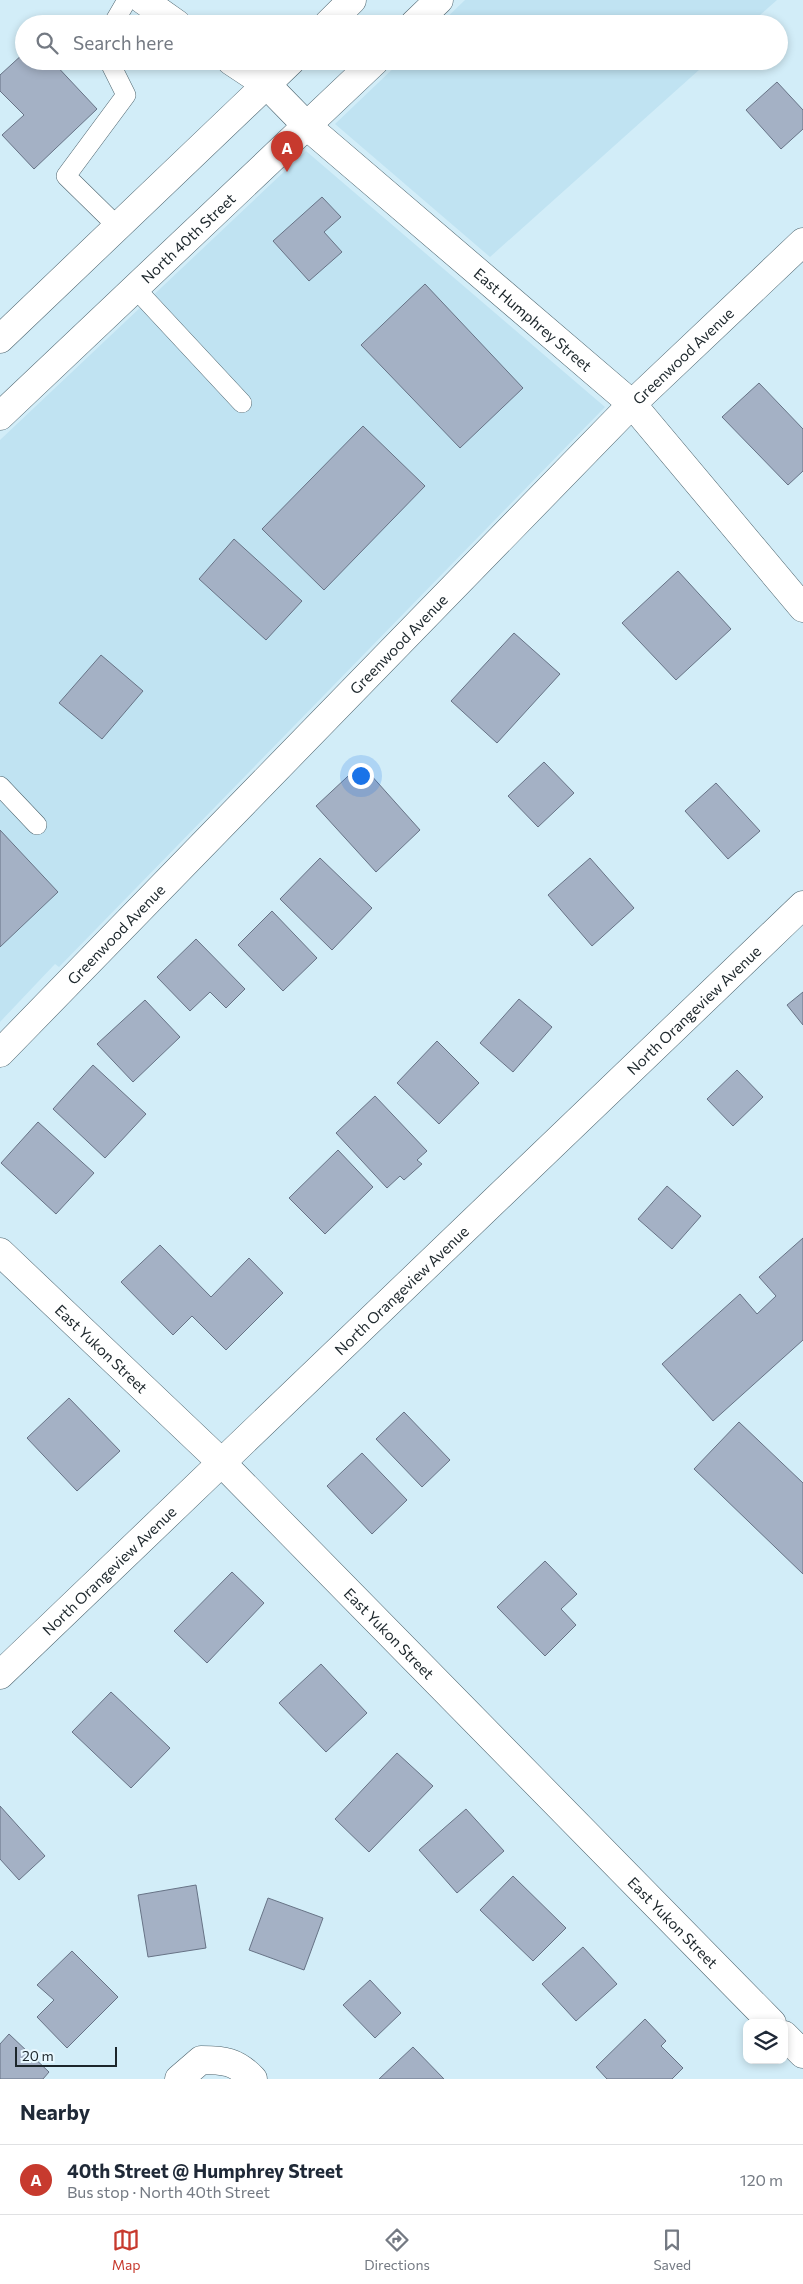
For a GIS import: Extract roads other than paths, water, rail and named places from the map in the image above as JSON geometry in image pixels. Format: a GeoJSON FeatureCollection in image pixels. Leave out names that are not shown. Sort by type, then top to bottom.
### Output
{"type":"FeatureCollection","features":[{"type":"Feature","properties":{"kind":"street"},"geometry":{"type":"LineString","coordinates":[[143,0],[164,15]]}},
{"type":"Feature","properties":{"kind":"street"},"geometry":{"type":"LineString","coordinates":[[337,15],[352,0]]}},
{"type":"Feature","properties":{"kind":"street"},"geometry":{"type":"LineString","coordinates":[[424,15],[440,0]]}},
{"type":"Feature","properties":{"kind":"street","name":"East Humphrey Street"},"geometry":{"type":"LineString","coordinates":[[245,70],[267,85],[307,126],[632,404],[803,608]]}},
{"type":"Feature","properties":{"kind":"street"},"geometry":{"type":"LineString","coordinates":[[0,339],[282,70]]}},
{"type":"Feature","properties":{"kind":"street","name":"North 40th Street"},"geometry":{"type":"LineString","coordinates":[[0,416],[366,70]]}},
{"type":"Feature","properties":{"kind":"street","name":"Greenwood Avenue"},"geometry":{"type":"LineString","coordinates":[[0,1053],[632,404],[803,242]]}},
{"type":"Feature","properties":{"kind":"street","name":"North Orangeview Avenue"},"geometry":{"type":"LineString","coordinates":[[0,1675],[803,905]]}},
{"type":"Feature","properties":{"kind":"street","name":"East Yukon Street"},"geometry":{"type":"LineString","coordinates":[[0,1252],[221,1462],[768,2019]]}},
{"type":"Feature","properties":{"kind":"street"},"geometry":{"type":"LineString","coordinates":[[788,2039],[803,2054]]}},
{"type":"Feature","properties":{"kind":"street"},"geometry":{"type":"LineString","coordinates":[[179,2079],[200,2060],[226,2060],[253,2079]]}},
{"type":"Feature","properties":{"kind":"lane"},"geometry":{"type":"LineString","coordinates":[[118,15],[127,0]]}},
{"type":"Feature","properties":{"kind":"lane"},"geometry":{"type":"LineString","coordinates":[[114,70],[126,95],[66,176],[118,227]]}},
{"type":"Feature","properties":{"kind":"lane"},"geometry":{"type":"LineString","coordinates":[[135,288],[242,403]]}},
{"type":"Feature","properties":{"kind":"lane"},"geometry":{"type":"LineString","coordinates":[[0,786],[37,825]]}},
{"type":"Feature","properties":{"kind":"place","name":"40th Street @ Humphrey Street"},"geometry":{"type":"Point","coordinates":[287,172]}}]}
